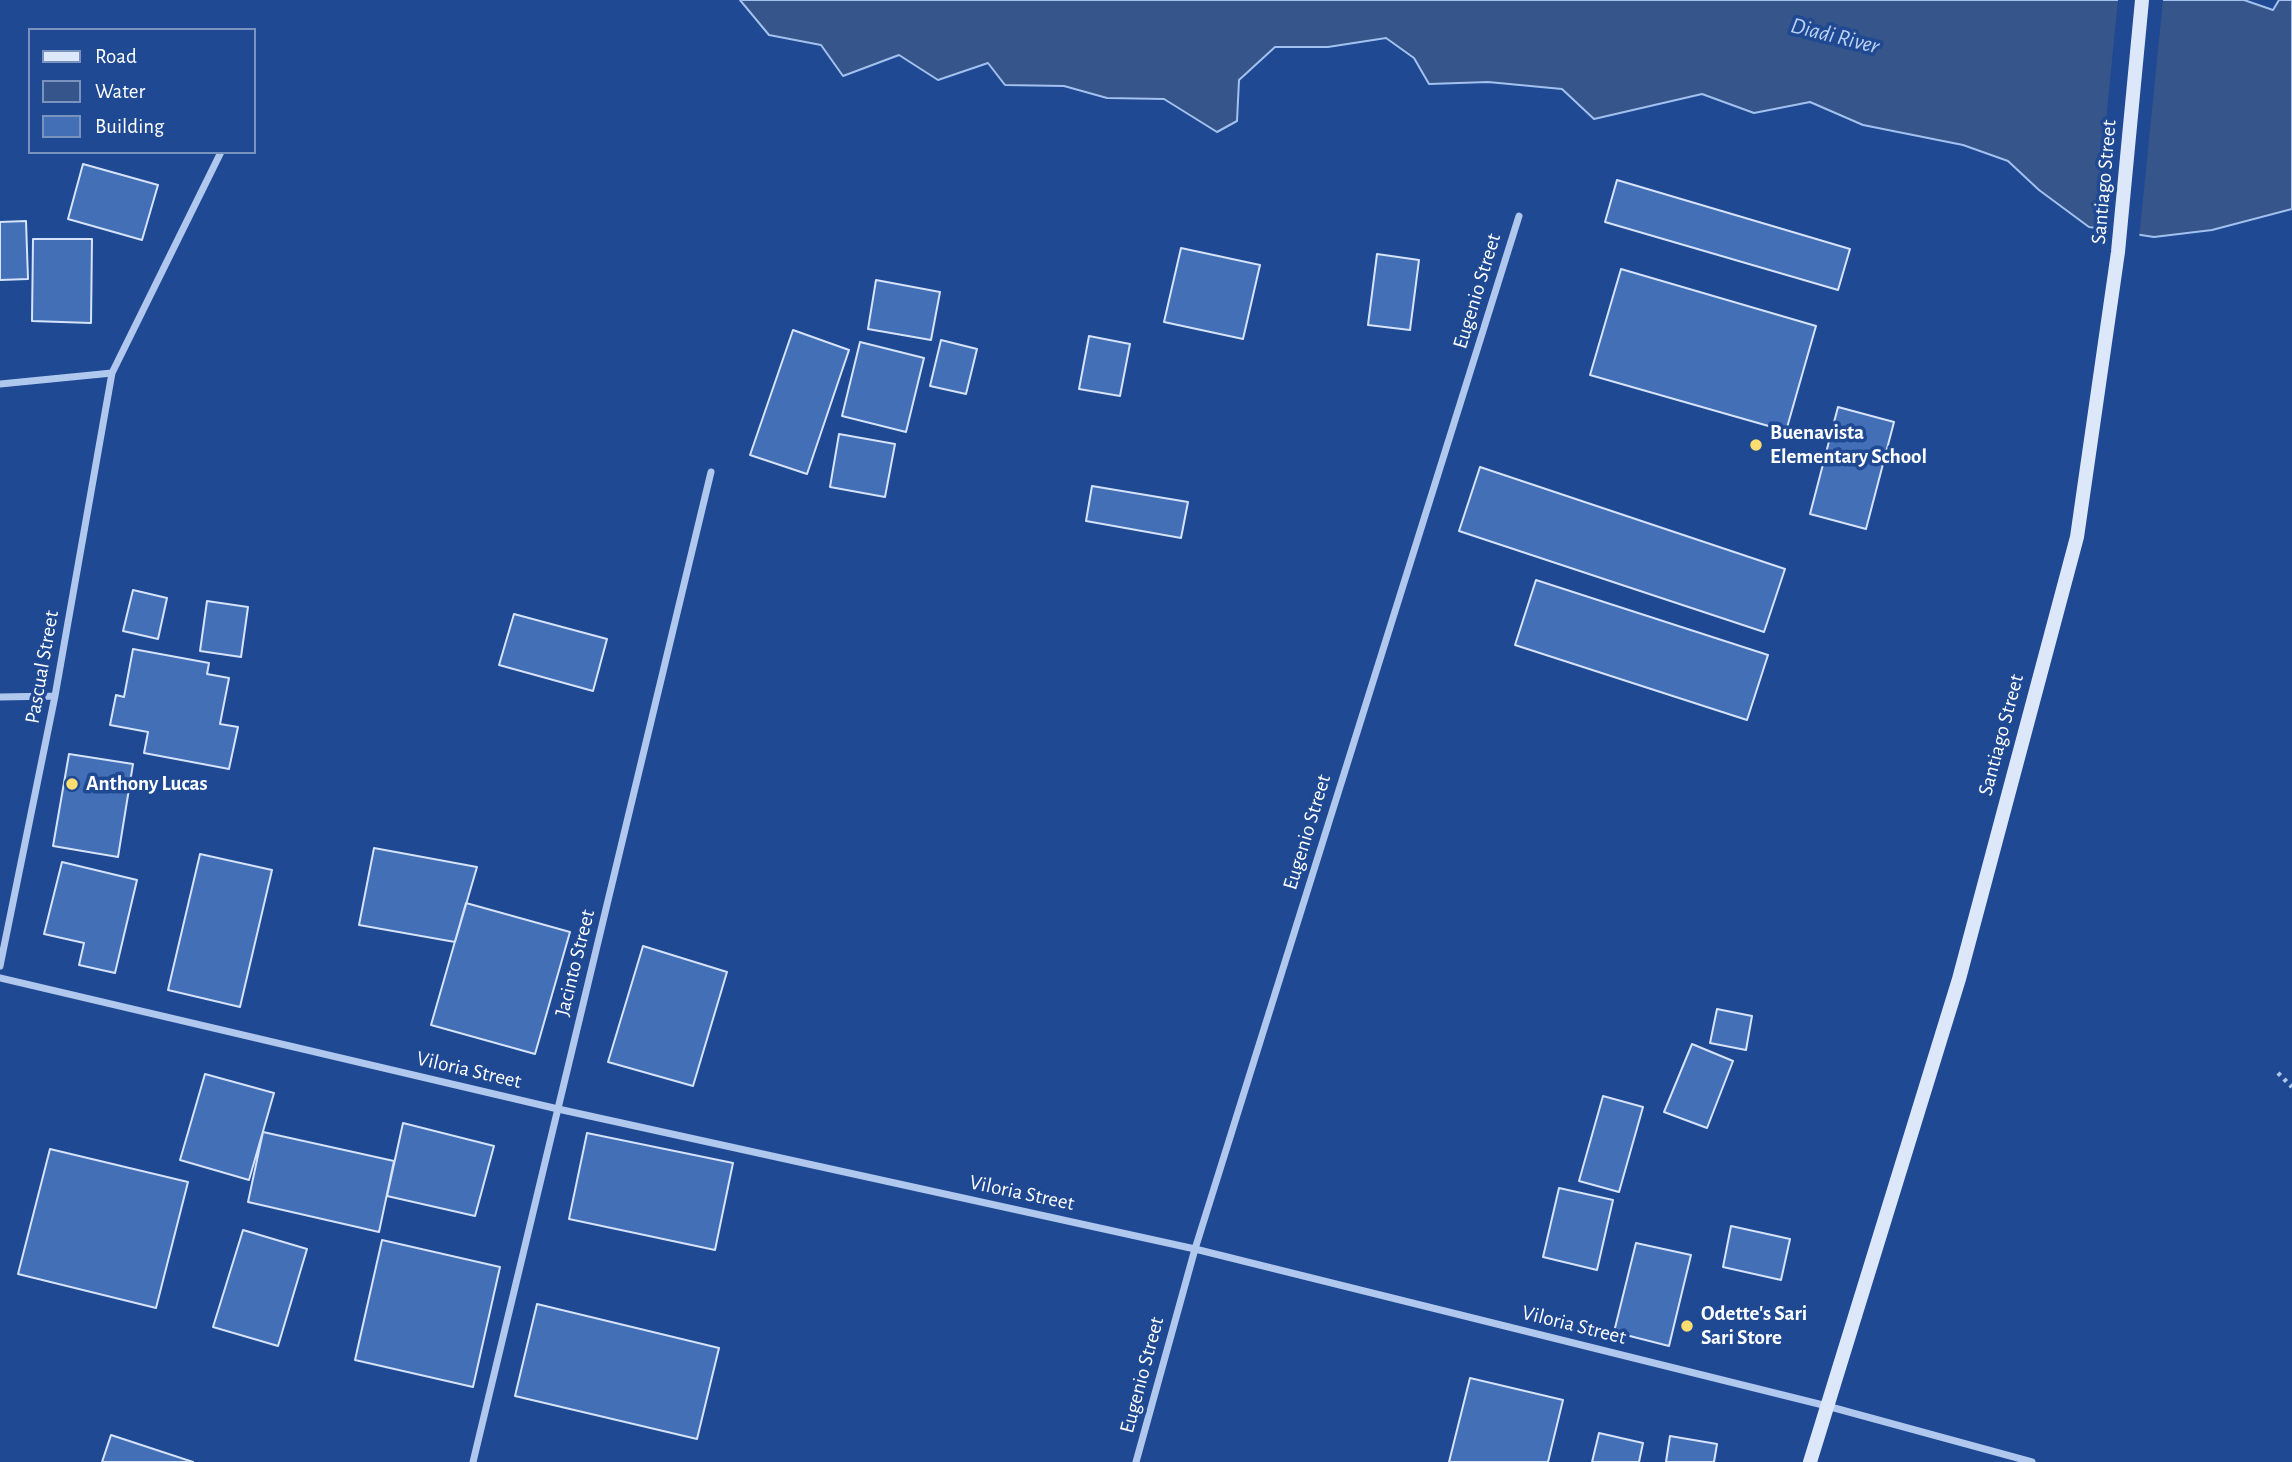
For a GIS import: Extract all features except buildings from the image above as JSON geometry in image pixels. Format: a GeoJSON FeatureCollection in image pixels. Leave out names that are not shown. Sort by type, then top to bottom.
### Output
{"type":"FeatureCollection","features":[{"type":"Feature","properties":{"kind":"main road","name":"Santiago Street"},"geometry":{"type":"LineString","coordinates":[[1810,1462],[1959,979],[2074,548],[2118,252],[2142,0]]}},
{"type":"Feature","properties":{"kind":"street","name":"Pascual Street"},"geometry":{"type":"LineString","coordinates":[[0,966],[55,696],[112,373],[220,154]]}},
{"type":"Feature","properties":{"kind":"street","name":"Eugenio Street"},"geometry":{"type":"LineString","coordinates":[[1136,1462],[1195,1249],[1519,216]]}},
{"type":"Feature","properties":{"kind":"street"},"geometry":{"type":"LineString","coordinates":[[0,383],[112,373]]}},
{"type":"Feature","properties":{"kind":"street","name":"Jacinto Street"},"geometry":{"type":"LineString","coordinates":[[473,1462],[711,472]]}},
{"type":"Feature","properties":{"kind":"street"},"geometry":{"type":"LineString","coordinates":[[0,697],[55,696]]}},
{"type":"Feature","properties":{"kind":"street","name":"Viloria Street"},"geometry":{"type":"LineString","coordinates":[[0,978],[558,1109],[1195,1249],[1827,1406],[2032,1462]]}},
{"type":"Feature","properties":{"kind":"path"},"geometry":{"type":"LineString","coordinates":[[2278,1073],[2292,1087]]}},
{"type":"Feature","properties":{"kind":"water","name":"Diadi River"},"geometry":{"type":"Polygon","coordinates":[[[740,0],[2244,0],[2273,10],[2279,0],[2292,0],[2292,209],[2212,230],[2154,237],[2089,227],[2039,190],[2008,161],[1963,145],[1863,125],[1810,102],[1754,113],[1702,94],[1594,119],[1562,89],[1488,82],[1429,84],[1414,58],[1386,38],[1328,47],[1275,47],[1239,80],[1237,121],[1217,132],[1164,99],[1107,98],[1064,86],[1005,85],[988,63],[938,80],[899,55],[843,76],[821,45],[769,35],[740,0]]]}},
{"type":"Feature","properties":{"kind":"pier"},"geometry":{"type":"Polygon","coordinates":[[[2118,0],[2163,0],[2139,239],[2095,232],[2118,0]]]}},
{"type":"Feature","properties":{"kind":"place","name":"Buenavista Elementary School"},"geometry":{"type":"Point","coordinates":[1756,445]}},
{"type":"Feature","properties":{"kind":"place","name":"Anthony Lucas"},"geometry":{"type":"Point","coordinates":[72,784]}},
{"type":"Feature","properties":{"kind":"place","name":"Odette's Sari Sari Store"},"geometry":{"type":"Point","coordinates":[1687,1326]}}]}
